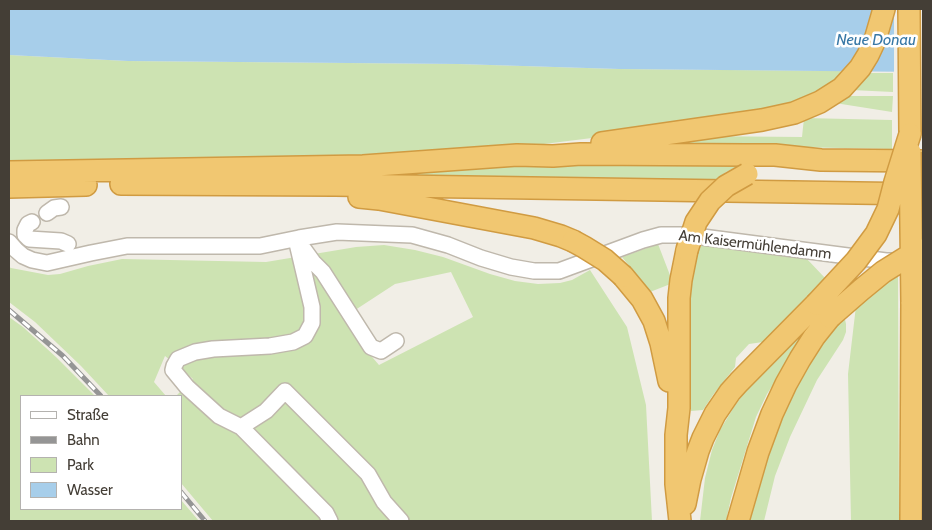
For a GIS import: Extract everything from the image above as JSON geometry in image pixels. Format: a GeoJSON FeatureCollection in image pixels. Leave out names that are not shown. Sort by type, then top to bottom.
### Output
{"type":"FeatureCollection","features":[{"type":"Feature","properties":{"kind":"highway"},"geometry":{"type":"LineString","coordinates":[[9,172],[363,166],[517,155],[762,120],[794,113],[820,102],[832,95],[851,78],[868,55],[875,40],[884,9]]}},
{"type":"Feature","properties":{"kind":"highway"},"geometry":{"type":"LineString","coordinates":[[909,9],[912,302],[911,521]]}},
{"type":"Feature","properties":{"kind":"highway"},"geometry":{"type":"LineString","coordinates":[[738,521],[758,452],[772,414],[786,384],[814,337],[823,311],[876,234],[888,209],[910,134]]}},
{"type":"Feature","properties":{"kind":"highway"},"geometry":{"type":"LineString","coordinates":[[517,155],[775,155],[821,160],[923,161]]}},
{"type":"Feature","properties":{"kind":"highway"},"geometry":{"type":"LineString","coordinates":[[682,521],[676,484],[680,298],[681,280],[687,250],[696,222],[710,202],[726,186],[747,174],[773,166],[821,160]]}},
{"type":"Feature","properties":{"kind":"highway"},"geometry":{"type":"LineString","coordinates":[[9,187],[117,184],[272,185],[922,194]]}},
{"type":"Feature","properties":{"kind":"highway"},"geometry":{"type":"LineString","coordinates":[[272,185],[389,201],[534,228],[561,236],[584,247],[605,260],[623,276],[642,299],[648,310],[658,332],[667,371],[676,435]]}},
{"type":"Feature","properties":{"kind":"highway"},"geometry":{"type":"LineString","coordinates":[[682,521],[694,463],[703,438],[715,414],[734,387],[823,311],[860,290],[883,272],[907,257],[923,250]]}},
{"type":"Feature","properties":{"kind":"street"},"geometry":{"type":"LineString","coordinates":[[32,222],[28,224],[25,230],[25,235],[29,240],[61,241],[68,244]]}},
{"type":"Feature","properties":{"kind":"street","name":"Am Kaisermühlendamm"},"geometry":{"type":"LineString","coordinates":[[9,242],[24,256],[47,263],[91,252],[127,246],[260,246],[337,232],[412,235],[448,245],[511,267],[534,272],[559,272],[643,240],[661,235],[687,235],[886,261],[923,260]]}},
{"type":"Feature","properties":{"kind":"street"},"geometry":{"type":"LineString","coordinates":[[296,239],[323,272],[371,347],[380,351],[396,341]]}},
{"type":"Feature","properties":{"kind":"street"},"geometry":{"type":"LineString","coordinates":[[296,239],[312,307],[312,323],[305,336],[293,342],[270,346],[195,352],[178,359],[173,370],[187,387],[219,416],[242,427],[326,514],[330,521]]}},
{"type":"Feature","properties":{"kind":"street"},"geometry":{"type":"LineString","coordinates":[[242,427],[266,410],[285,391],[368,474],[384,502],[401,521]]}},
{"type":"Feature","properties":{"kind":"green space"},"geometry":{"type":"Polygon","coordinates":[[[9,55],[128,61],[458,64],[619,69],[841,71],[837,78],[806,98],[776,107],[600,137],[496,150],[421,156],[9,164],[9,55]]]}},
{"type":"Feature","properties":{"kind":"green space"},"geometry":{"type":"Polygon","coordinates":[[[866,73],[893,73],[893,92],[851,90],[866,73]]]}},
{"type":"Feature","properties":{"kind":"green space"},"geometry":{"type":"Polygon","coordinates":[[[846,96],[893,96],[892,112],[835,103],[846,96]]]}},
{"type":"Feature","properties":{"kind":"green space"},"geometry":{"type":"Polygon","coordinates":[[[804,118],[892,120],[892,149],[638,144],[693,136],[802,137],[804,118]]]}},
{"type":"Feature","properties":{"kind":"green space"},"geometry":{"type":"Polygon","coordinates":[[[581,160],[744,163],[726,172],[709,185],[200,176],[581,160]]]}},
{"type":"Feature","properties":{"kind":"green space"},"geometry":{"type":"Polygon","coordinates":[[[702,243],[807,259],[825,278],[763,342],[749,344],[736,358],[735,367],[703,410],[691,411],[690,283],[692,259],[702,243]]]}},
{"type":"Feature","properties":{"kind":"green space"},"geometry":{"type":"Polygon","coordinates":[[[658,244],[673,283],[650,292],[622,257],[658,244]]]}},
{"type":"Feature","properties":{"kind":"green space"},"geometry":{"type":"Polygon","coordinates":[[[384,245],[443,257],[490,274],[515,281],[538,284],[560,283],[572,280],[590,270],[627,327],[646,405],[652,521],[213,521],[182,484],[182,395],[177,395],[193,379],[165,356],[154,382],[165,395],[108,395],[35,322],[9,302],[9,267],[48,275],[60,274],[122,259],[266,262],[356,247],[384,245]],[[451,272],[395,284],[346,316],[355,337],[379,365],[473,317],[451,272]]]}},
{"type":"Feature","properties":{"kind":"green space"},"geometry":{"type":"Polygon","coordinates":[[[898,274],[899,521],[851,521],[848,374],[856,306],[877,288],[898,274]]]}},
{"type":"Feature","properties":{"kind":"green space"},"geometry":{"type":"Polygon","coordinates":[[[844,315],[846,332],[843,340],[817,380],[790,437],[775,476],[764,521],[747,521],[759,475],[791,393],[822,341],[844,315]]]}},
{"type":"Feature","properties":{"kind":"green space"},"geometry":{"type":"Polygon","coordinates":[[[9,317],[56,357],[94,395],[20,395],[20,510],[182,510],[182,501],[199,521],[9,521],[9,317]]]}},
{"type":"Feature","properties":{"kind":"green space"},"geometry":{"type":"Polygon","coordinates":[[[800,332],[805,336],[767,394],[756,417],[731,498],[726,521],[700,521],[705,478],[712,450],[720,430],[749,386],[800,332]]]}},
{"type":"Feature","properties":{"kind":"water","name":"Neue Donau"},"geometry":{"type":"Polygon","coordinates":[[[9,9],[923,9],[923,72],[619,69],[458,64],[128,61],[9,55],[9,9]]]}},
{"type":"Feature","properties":{"kind":"pier"},"geometry":{"type":"Polygon","coordinates":[[[894,9],[923,9],[923,74],[894,74],[894,9]]]}},
{"type":"Feature","properties":{"kind":"railway"},"geometry":{"type":"LineString","coordinates":[[9,310],[63,356],[100,395]]}},
{"type":"Feature","properties":{"kind":"railway"},"geometry":{"type":"LineString","coordinates":[[182,493],[205,521]]}}]}
